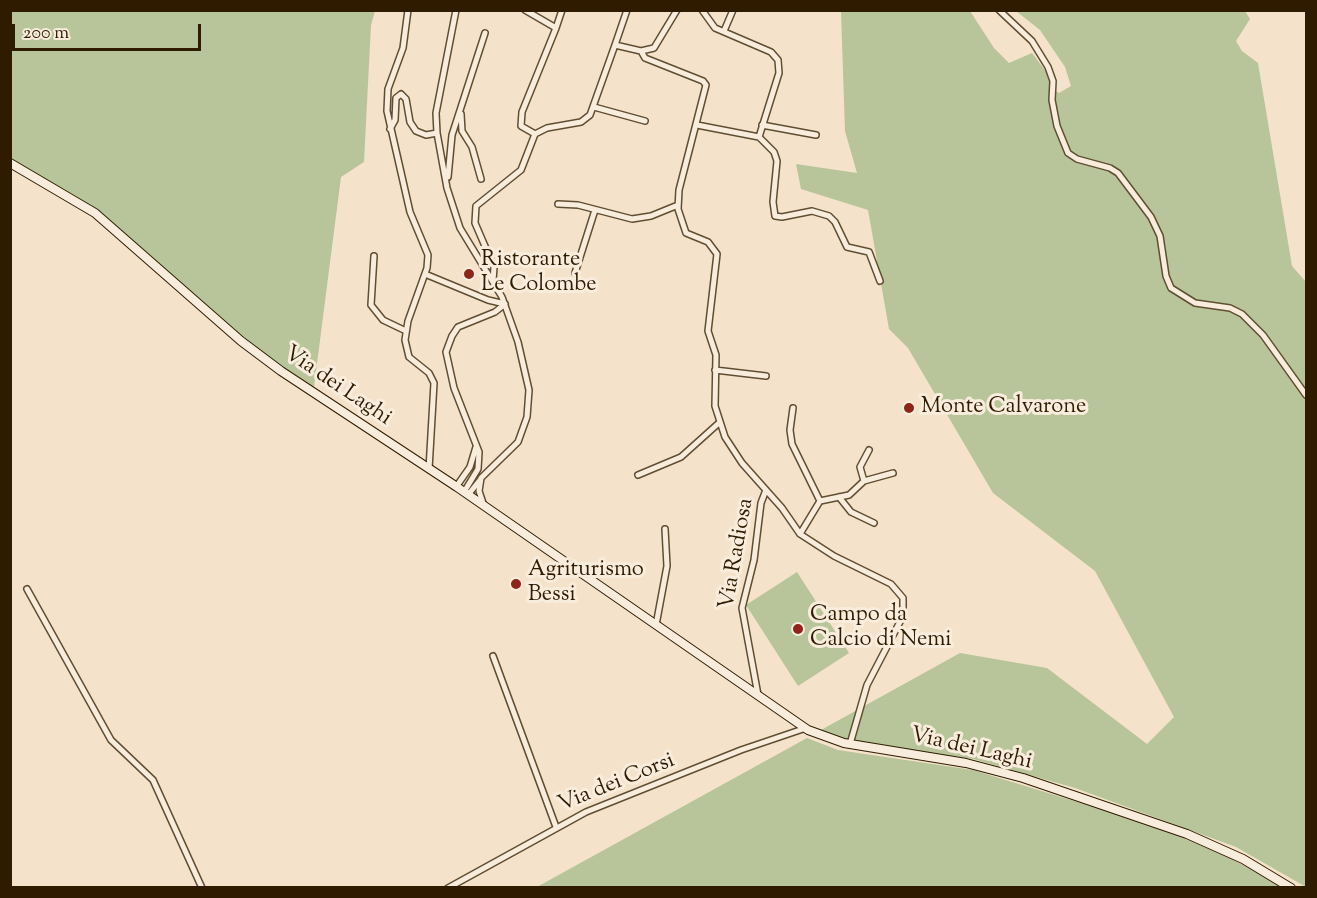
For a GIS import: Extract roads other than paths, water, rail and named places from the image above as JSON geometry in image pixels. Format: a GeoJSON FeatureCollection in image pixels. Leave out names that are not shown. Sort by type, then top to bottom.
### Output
{"type":"FeatureCollection","features":[{"type":"Feature","properties":{"kind":"main road","name":"Via dei Laghi"},"geometry":{"type":"LineString","coordinates":[[10,163],[95,213],[259,355],[466,493],[806,728],[850,744],[966,763],[1014,775],[1187,834],[1243,859],[1291,888]]}},
{"type":"Feature","properties":{"kind":"street"},"geometry":{"type":"LineString","coordinates":[[408,10],[403,48],[388,94],[390,129],[410,212],[427,252],[425,274],[406,331],[408,354],[429,373],[434,383],[429,469]]}},
{"type":"Feature","properties":{"kind":"street"},"geometry":{"type":"LineString","coordinates":[[456,10],[437,104],[437,133],[447,188],[460,228],[493,281],[504,304],[526,372],[528,408],[516,445],[466,493]]}},
{"type":"Feature","properties":{"kind":"street"},"geometry":{"type":"LineString","coordinates":[[525,10],[556,28]]}},
{"type":"Feature","properties":{"kind":"street"},"geometry":{"type":"LineString","coordinates":[[536,134],[520,126],[522,107],[562,10]]}},
{"type":"Feature","properties":{"kind":"street"},"geometry":{"type":"LineString","coordinates":[[493,281],[494,267],[476,226],[474,209],[487,195],[521,171],[536,134],[547,128],[581,122],[594,107],[627,10]]}},
{"type":"Feature","properties":{"kind":"street"},"geometry":{"type":"LineString","coordinates":[[615,45],[641,51],[658,45],[677,10]]}},
{"type":"Feature","properties":{"kind":"street"},"geometry":{"type":"LineString","coordinates":[[702,10],[713,26],[771,52],[778,60],[778,73],[759,137]]}},
{"type":"Feature","properties":{"kind":"street"},"geometry":{"type":"LineString","coordinates":[[724,31],[734,10]]}},
{"type":"Feature","properties":{"kind":"street"},"geometry":{"type":"LineString","coordinates":[[999,10],[1032,41],[1048,67],[1053,81],[1052,100],[1057,126],[1068,153],[1077,159],[1110,168],[1118,173],[1150,217],[1162,242],[1166,276],[1171,288],[1193,303],[1230,308],[1242,314],[1263,335],[1306,395]]}},
{"type":"Feature","properties":{"kind":"street"},"geometry":{"type":"LineString","coordinates":[[447,188],[451,140],[485,33]]}},
{"type":"Feature","properties":{"kind":"street"},"geometry":{"type":"LineString","coordinates":[[641,51],[647,59],[705,82],[706,93],[679,190],[678,205],[681,225],[686,233],[710,244],[717,254],[708,331],[716,356],[714,401],[720,422],[735,454],[800,534],[834,556],[894,586],[903,601],[903,616],[867,685],[850,744]]}},
{"type":"Feature","properties":{"kind":"street"},"geometry":{"type":"LineString","coordinates":[[390,129],[396,120],[396,98],[401,94],[406,99],[413,129],[423,135],[437,133]]}},
{"type":"Feature","properties":{"kind":"street"},"geometry":{"type":"LineString","coordinates":[[461,106],[462,129],[472,147],[481,179]]}},
{"type":"Feature","properties":{"kind":"street"},"geometry":{"type":"LineString","coordinates":[[594,107],[645,120]]}},
{"type":"Feature","properties":{"kind":"street"},"geometry":{"type":"LineString","coordinates":[[696,125],[759,137],[774,152],[777,160],[773,206],[775,216],[782,217],[812,211],[829,216],[836,222],[847,247],[866,250],[871,254],[880,281]]}},
{"type":"Feature","properties":{"kind":"street"},"geometry":{"type":"LineString","coordinates":[[762,125],[816,135]]}},
{"type":"Feature","properties":{"kind":"street"},"geometry":{"type":"LineString","coordinates":[[451,140],[465,137]]}},
{"type":"Feature","properties":{"kind":"street"},"geometry":{"type":"LineString","coordinates":[[558,204],[638,219],[678,205]]}},
{"type":"Feature","properties":{"kind":"street"},"geometry":{"type":"LineString","coordinates":[[575,273],[595,210]]}},
{"type":"Feature","properties":{"kind":"street"},"geometry":{"type":"LineString","coordinates":[[374,256],[371,305],[383,320],[406,331]]}},
{"type":"Feature","properties":{"kind":"street"},"geometry":{"type":"LineString","coordinates":[[425,274],[504,304]]}},
{"type":"Feature","properties":{"kind":"street"},"geometry":{"type":"LineString","coordinates":[[466,493],[479,465],[477,445],[454,388],[446,352],[450,338],[458,327],[495,312],[504,304]]}},
{"type":"Feature","properties":{"kind":"street"},"geometry":{"type":"LineString","coordinates":[[715,370],[766,376]]}},
{"type":"Feature","properties":{"kind":"street"},"geometry":{"type":"LineString","coordinates":[[793,408],[790,430],[792,444],[820,501]]}},
{"type":"Feature","properties":{"kind":"street"},"geometry":{"type":"LineString","coordinates":[[638,475],[681,457],[720,422]]}},
{"type":"Feature","properties":{"kind":"street"},"geometry":{"type":"LineString","coordinates":[[456,487],[470,467],[477,445]]}},
{"type":"Feature","properties":{"kind":"street"},"geometry":{"type":"LineString","coordinates":[[864,481],[860,467],[869,450]]}},
{"type":"Feature","properties":{"kind":"street"},"geometry":{"type":"LineString","coordinates":[[800,534],[820,501],[854,492],[864,481],[893,473]]}},
{"type":"Feature","properties":{"kind":"street"},"geometry":{"type":"LineString","coordinates":[[482,478],[479,491],[485,507]]}},
{"type":"Feature","properties":{"kind":"street","name":"Via Radiosa"},"geometry":{"type":"LineString","coordinates":[[758,695],[742,608],[754,560],[761,503],[766,490]]}},
{"type":"Feature","properties":{"kind":"street"},"geometry":{"type":"LineString","coordinates":[[839,497],[851,512],[874,523]]}},
{"type":"Feature","properties":{"kind":"street"},"geometry":{"type":"LineString","coordinates":[[656,626],[667,566],[665,529]]}},
{"type":"Feature","properties":{"kind":"street"},"geometry":{"type":"LineString","coordinates":[[27,590],[111,740],[123,754],[152,778],[202,888]]}},
{"type":"Feature","properties":{"kind":"street"},"geometry":{"type":"LineString","coordinates":[[493,656],[556,826]]}},
{"type":"Feature","properties":{"kind":"street","name":"Via dei Corsi"},"geometry":{"type":"LineString","coordinates":[[448,888],[507,857],[556,826],[596,807],[806,728]]}},
{"type":"Feature","properties":{"kind":"place","name":"Ristorante Le Colombe"},"geometry":{"type":"Point","coordinates":[469,274]}},
{"type":"Feature","properties":{"kind":"place","name":"Monte Calvarone"},"geometry":{"type":"Point","coordinates":[909,408]}},
{"type":"Feature","properties":{"kind":"place","name":"Agriturismo Bessi"},"geometry":{"type":"Point","coordinates":[516,584]}},
{"type":"Feature","properties":{"kind":"place","name":"Campo da Calcio di Nemi"},"geometry":{"type":"Point","coordinates":[798,629]}}]}
